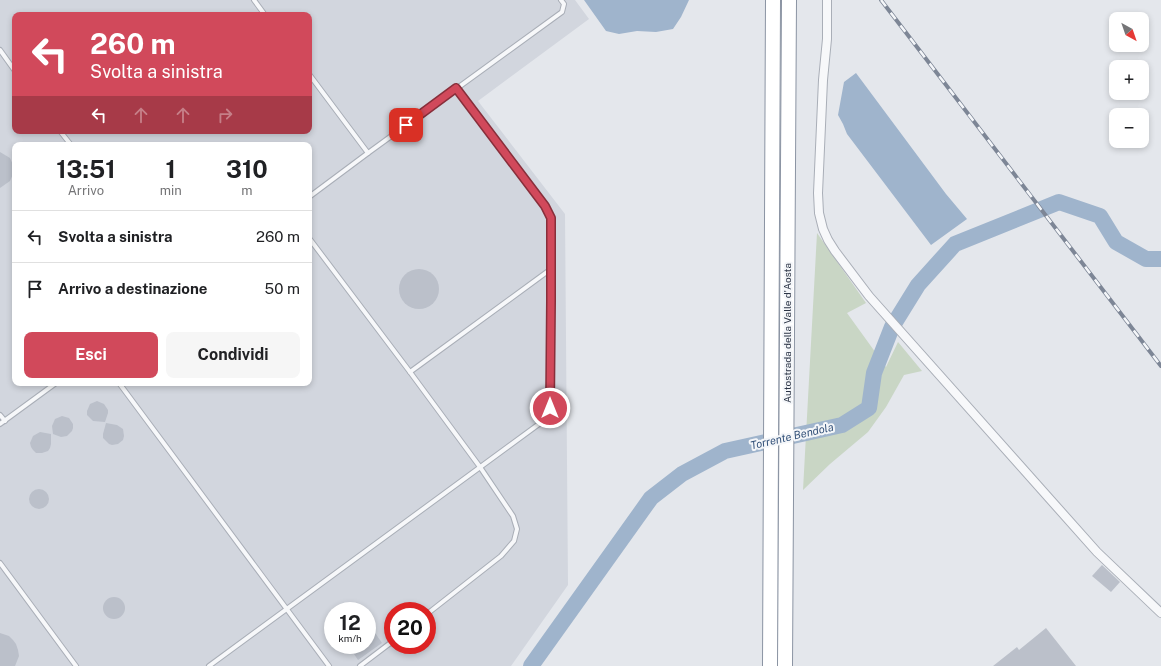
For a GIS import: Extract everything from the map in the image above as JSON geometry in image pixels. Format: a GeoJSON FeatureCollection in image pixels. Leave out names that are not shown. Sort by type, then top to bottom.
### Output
{"type":"FeatureCollection","features":[{"type":"Feature","properties":{"kind":"highway","name":"Autostrada della Valle d'Aosta"},"geometry":{"type":"LineString","coordinates":[[770,666],[773,0]]}},
{"type":"Feature","properties":{"kind":"highway","name":"Autostrada della Valle d'Aosta"},"geometry":{"type":"LineString","coordinates":[[785,666],[789,0]]}},
{"type":"Feature","properties":{"kind":"street"},"geometry":{"type":"LineString","coordinates":[[827,0],[818,192],[818,213],[823,229],[835,251],[869,296],[1097,552],[1161,613]]}},
{"type":"Feature","properties":{"kind":"lane"},"geometry":{"type":"LineString","coordinates":[[254,0],[263,12]]}},
{"type":"Feature","properties":{"kind":"lane"},"geometry":{"type":"LineString","coordinates":[[312,195],[456,88],[562,12],[564,4],[561,0]]}},
{"type":"Feature","properties":{"kind":"lane"},"geometry":{"type":"LineString","coordinates":[[0,50],[12,67]]}},
{"type":"Feature","properties":{"kind":"lane"},"geometry":{"type":"LineString","coordinates":[[312,78],[368,153]]}},
{"type":"Feature","properties":{"kind":"lane"},"geometry":{"type":"LineString","coordinates":[[209,666],[480,468],[548,415],[550,408],[551,218],[545,206],[456,88]]}},
{"type":"Feature","properties":{"kind":"lane"},"geometry":{"type":"LineString","coordinates":[[312,242],[410,372],[513,516],[517,529],[514,541],[501,556],[436,607]]}},
{"type":"Feature","properties":{"kind":"lane"},"geometry":{"type":"LineString","coordinates":[[410,372],[551,269]]}},
{"type":"Feature","properties":{"kind":"lane"},"geometry":{"type":"LineString","coordinates":[[0,424],[52,386]]}},
{"type":"Feature","properties":{"kind":"lane"},"geometry":{"type":"LineString","coordinates":[[121,386],[329,666]]}},
{"type":"Feature","properties":{"kind":"lane"},"geometry":{"type":"LineString","coordinates":[[0,415],[4,421]]}},
{"type":"Feature","properties":{"kind":"lane"},"geometry":{"type":"LineString","coordinates":[[0,563],[76,666]]}},
{"type":"Feature","properties":{"kind":"lane"},"geometry":{"type":"LineString","coordinates":[[360,666],[384,648]]}},
{"type":"Feature","properties":{"kind":"shaded area"},"geometry":{"type":"Polygon","coordinates":[[[0,0],[575,0],[589,19],[478,101],[565,214],[568,585],[511,666],[0,666],[0,0]]]}},
{"type":"Feature","properties":{"kind":"green space"},"geometry":{"type":"Polygon","coordinates":[[[817,233],[866,303],[847,313],[886,367],[898,342],[922,371],[904,375],[886,407],[868,432],[830,464],[803,490],[817,233]]]}},
{"type":"Feature","properties":{"kind":"water"},"geometry":{"type":"Polygon","coordinates":[[[584,0],[689,0],[681,17],[673,29],[656,32],[637,31],[619,34],[606,31],[584,0]]]}},
{"type":"Feature","properties":{"kind":"water"},"geometry":{"type":"Polygon","coordinates":[[[856,73],[946,194],[967,219],[931,245],[847,134],[838,115],[844,82],[856,73]]]}},
{"type":"Feature","properties":{"kind":"building"},"geometry":{"type":"Polygon","coordinates":[[[0,152],[10,158],[12,162],[12,176],[10,181],[0,188],[0,152]]]}},
{"type":"Feature","properties":{"kind":"building"},"geometry":{"type":"Polygon","coordinates":[[[423,269],[430,272],[436,278],[439,289],[438,297],[430,306],[423,309],[415,309],[408,306],[400,297],[399,285],[402,278],[411,270],[423,269]]]}},
{"type":"Feature","properties":{"kind":"building"},"geometry":{"type":"Polygon","coordinates":[[[97,401],[104,404],[108,410],[105,422],[93,421],[87,415],[90,404],[97,401]]]}},
{"type":"Feature","properties":{"kind":"building"},"geometry":{"type":"Polygon","coordinates":[[[62,416],[69,418],[73,424],[73,428],[67,436],[61,437],[53,434],[52,426],[55,419],[62,416]]]}},
{"type":"Feature","properties":{"kind":"building"},"geometry":{"type":"Polygon","coordinates":[[[106,423],[117,425],[123,429],[123,440],[118,444],[109,444],[103,438],[106,423]]]}},
{"type":"Feature","properties":{"kind":"building"},"geometry":{"type":"Polygon","coordinates":[[[40,432],[51,434],[51,444],[48,451],[36,453],[31,447],[30,443],[33,436],[40,432]]]}},
{"type":"Feature","properties":{"kind":"building"},"geometry":{"type":"Polygon","coordinates":[[[35,489],[43,489],[49,495],[49,503],[43,509],[35,509],[29,503],[29,495],[35,489]]]}},
{"type":"Feature","properties":{"kind":"building"},"geometry":{"type":"Polygon","coordinates":[[[1102,565],[1120,582],[1111,592],[1092,576],[1102,565]]]}},
{"type":"Feature","properties":{"kind":"building"},"geometry":{"type":"Polygon","coordinates":[[[110,597],[118,597],[125,604],[125,612],[118,619],[110,619],[103,612],[103,604],[110,597]]]}},
{"type":"Feature","properties":{"kind":"building"},"geometry":{"type":"Polygon","coordinates":[[[1046,628],[1076,666],[993,666],[1017,647],[1019,650],[1046,628]]]}},
{"type":"Feature","properties":{"kind":"building"},"geometry":{"type":"Polygon","coordinates":[[[0,633],[9,636],[16,644],[19,656],[15,666],[0,666],[0,633]]]}},
{"type":"Feature","properties":{"kind":"building"},"geometry":{"type":"Polygon","coordinates":[[[376,634],[382,643],[376,647],[376,634]]]}},
{"type":"Feature","properties":{"kind":"building"},"geometry":{"type":"Polygon","coordinates":[[[354,654],[366,654],[358,660],[354,654]]]}},
{"type":"Feature","properties":{"kind":"waterway","name":"Torrente Bendola"},"geometry":{"type":"LineString","coordinates":[[531,666],[651,498],[682,474],[725,451],[842,425],[869,408],[874,373],[892,327],[918,285],[955,244],[1059,202],[1100,216],[1116,242],[1146,259],[1161,259]]}},
{"type":"Feature","properties":{"kind":"railway"},"geometry":{"type":"LineString","coordinates":[[881,0],[1161,366]]}},
{"type":"Feature","properties":{"kind":"route"},"geometry":{"type":"LineString","coordinates":[[406,125],[456,88],[545,206],[551,218],[550,408]]}}]}
